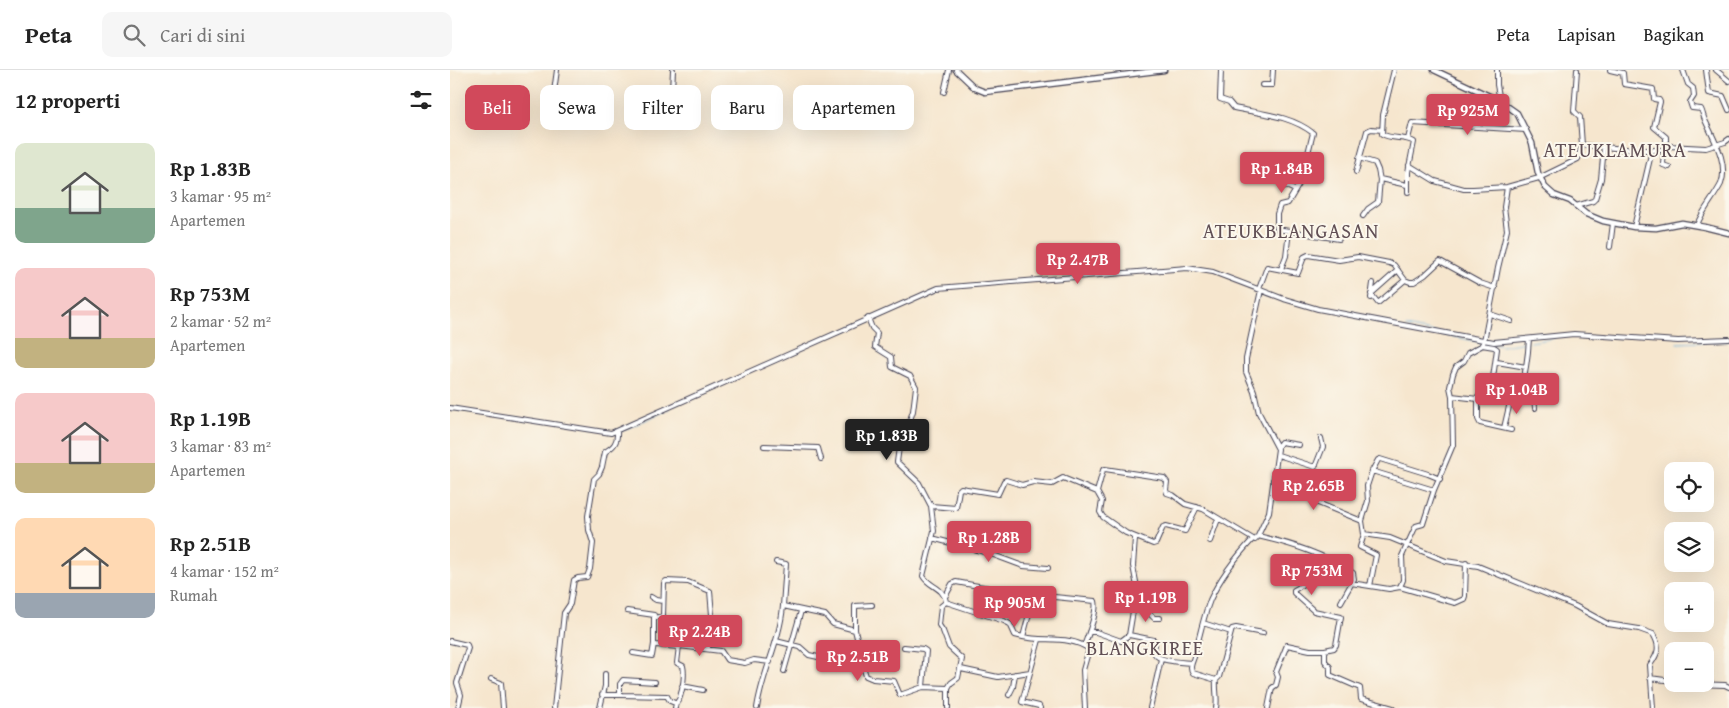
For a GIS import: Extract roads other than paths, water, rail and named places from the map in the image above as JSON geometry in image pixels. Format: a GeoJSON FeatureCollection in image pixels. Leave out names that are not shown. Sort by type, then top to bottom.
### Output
{"type":"FeatureCollection","features":[{"type":"Feature","properties":{"kind":"street"},"geometry":{"type":"LineString","coordinates":[[555,85],[557,70]]}},
{"type":"Feature","properties":{"kind":"street"},"geometry":{"type":"LineString","coordinates":[[672,85],[673,70]]}},
{"type":"Feature","properties":{"kind":"street"},"geometry":{"type":"LineString","coordinates":[[944,92],[949,70]]}},
{"type":"Feature","properties":{"kind":"street"},"geometry":{"type":"LineString","coordinates":[[956,70],[976,88],[985,92],[1162,70]]}},
{"type":"Feature","properties":{"kind":"street"},"geometry":{"type":"LineString","coordinates":[[1221,70],[1220,99],[1229,102],[1234,108],[1268,113],[1288,120],[1313,133],[1300,185],[1288,203],[1280,205],[1277,214],[1277,229],[1339,239]]}},
{"type":"Feature","properties":{"kind":"street"},"geometry":{"type":"LineString","coordinates":[[1262,85],[1272,85],[1273,70]]}},
{"type":"Feature","properties":{"kind":"street"},"geometry":{"type":"LineString","coordinates":[[1394,70],[1385,104],[1382,130],[1383,135],[1414,141],[1415,144],[1409,165],[1408,192]]}},
{"type":"Feature","properties":{"kind":"street"},"geometry":{"type":"LineString","coordinates":[[1434,70],[1500,101],[1517,114],[1534,150],[1539,178],[1554,195],[1570,201],[1592,217],[1613,224],[1634,227],[1656,228],[1678,223],[1697,225],[1729,233]]}},
{"type":"Feature","properties":{"kind":"street"},"geometry":{"type":"LineString","coordinates":[[1497,70],[1500,101]]}},
{"type":"Feature","properties":{"kind":"street"},"geometry":{"type":"LineString","coordinates":[[1409,165],[1435,181],[1464,189],[1507,187],[1539,178],[1578,158],[1582,145],[1580,117],[1574,111],[1576,70]]}},
{"type":"Feature","properties":{"kind":"street"},"geometry":{"type":"LineString","coordinates":[[1610,70],[1623,73],[1624,84],[1653,89],[1654,99],[1660,101],[1654,127],[1666,137],[1663,165],[1669,166]]}},
{"type":"Feature","properties":{"kind":"street"},"geometry":{"type":"LineString","coordinates":[[1683,70],[1688,84],[1693,88],[1694,96],[1690,102],[1692,108],[1703,111],[1704,119],[1718,144],[1723,169],[1722,180],[1716,193],[1700,216],[1697,225]]}},
{"type":"Feature","properties":{"kind":"street"},"geometry":{"type":"LineString","coordinates":[[1706,70],[1709,93],[1723,96],[1729,110]]}},
{"type":"Feature","properties":{"kind":"street"},"geometry":{"type":"LineString","coordinates":[[1716,70],[1729,81]]}},
{"type":"Feature","properties":{"kind":"street"},"geometry":{"type":"LineString","coordinates":[[1408,139],[1412,124],[1526,130]]}},
{"type":"Feature","properties":{"kind":"street"},"geometry":{"type":"LineString","coordinates":[[1356,172],[1368,130],[1382,130]]}},
{"type":"Feature","properties":{"kind":"street"},"geometry":{"type":"LineString","coordinates":[[1582,145],[1652,150],[1702,148],[1718,144],[1729,138]]}},
{"type":"Feature","properties":{"kind":"street"},"geometry":{"type":"LineString","coordinates":[[1576,206],[1593,201],[1595,198],[1601,179],[1604,147]]}},
{"type":"Feature","properties":{"kind":"street"},"geometry":{"type":"LineString","coordinates":[[1634,227],[1652,150]]}},
{"type":"Feature","properties":{"kind":"street"},"geometry":{"type":"LineString","coordinates":[[1360,158],[1375,164],[1380,180],[1378,202],[1368,209],[1363,216]]}},
{"type":"Feature","properties":{"kind":"street"},"geometry":{"type":"LineString","coordinates":[[1278,172],[1288,175],[1286,186],[1295,190]]}},
{"type":"Feature","properties":{"kind":"street"},"geometry":{"type":"LineString","coordinates":[[1380,180],[1407,185]]}},
{"type":"Feature","properties":{"kind":"street"},"geometry":{"type":"LineString","coordinates":[[1483,343],[1507,230],[1504,207],[1507,187]]}},
{"type":"Feature","properties":{"kind":"street"},"geometry":{"type":"LineString","coordinates":[[1610,246],[1613,224]]}},
{"type":"Feature","properties":{"kind":"street"},"geometry":{"type":"LineString","coordinates":[[1281,269],[1286,256],[1288,231]]}},
{"type":"Feature","properties":{"kind":"street"},"geometry":{"type":"LineString","coordinates":[[1216,680],[1193,673],[1191,664],[1215,590],[1241,551],[1258,536],[1269,512],[1278,455],[1278,446],[1260,413],[1246,372],[1246,362],[1260,290],[1267,267],[1298,273],[1304,257],[1308,255],[1339,260],[1358,257],[1394,265],[1405,280],[1414,282],[1440,262],[1480,283],[1495,288]]}},
{"type":"Feature","properties":{"kind":"street"},"geometry":{"type":"LineString","coordinates":[[450,408],[604,433],[617,431],[938,288],[1178,268],[1203,269],[1318,309],[1483,343],[1497,348],[1497,362],[1491,392]]}},
{"type":"Feature","properties":{"kind":"street"},"geometry":{"type":"LineString","coordinates":[[1371,296],[1398,270]]}},
{"type":"Feature","properties":{"kind":"street"},"geometry":{"type":"LineString","coordinates":[[1371,296],[1378,303],[1405,280]]}},
{"type":"Feature","properties":{"kind":"street"},"geometry":{"type":"LineString","coordinates":[[1371,296],[1373,283]]}},
{"type":"Feature","properties":{"kind":"street"},"geometry":{"type":"LineString","coordinates":[[1490,314],[1511,321]]}},
{"type":"Feature","properties":{"kind":"street"},"geometry":{"type":"LineString","coordinates":[[868,318],[872,328],[877,333],[875,346],[891,357],[892,367],[910,376],[916,385],[913,411],[908,426],[900,440],[897,462],[919,483],[931,506],[934,526],[923,578],[939,589],[946,602]]}},
{"type":"Feature","properties":{"kind":"street"},"geometry":{"type":"LineString","coordinates":[[1400,587],[1403,580],[1401,559],[1416,526],[1423,524],[1434,490],[1441,477],[1454,441],[1450,387],[1454,370],[1464,361],[1468,353],[1483,343],[1529,341],[1574,334],[1678,341],[1729,340]]}},
{"type":"Feature","properties":{"kind":"street"},"geometry":{"type":"LineString","coordinates":[[1520,394],[1526,368],[1529,341]]}},
{"type":"Feature","properties":{"kind":"street"},"geometry":{"type":"LineString","coordinates":[[1497,362],[1526,368]]}},
{"type":"Feature","properties":{"kind":"street"},"geometry":{"type":"LineString","coordinates":[[1511,398],[1491,392],[1481,392],[1478,399],[1479,421],[1511,430]]}},
{"type":"Feature","properties":{"kind":"street"},"geometry":{"type":"LineString","coordinates":[[1504,428],[1511,398],[1516,393],[1534,397],[1535,408]]}},
{"type":"Feature","properties":{"kind":"street"},"geometry":{"type":"LineString","coordinates":[[1452,396],[1478,399]]}},
{"type":"Feature","properties":{"kind":"street"},"geometry":{"type":"LineString","coordinates":[[554,708],[564,614],[570,604],[574,580],[578,578],[585,579],[590,574],[593,543],[589,530],[588,516],[593,482],[602,467],[604,452],[610,450],[614,445],[617,431]]}},
{"type":"Feature","properties":{"kind":"street"},"geometry":{"type":"LineString","coordinates":[[1278,455],[1315,467],[1323,445],[1321,438]]}},
{"type":"Feature","properties":{"kind":"street"},"geometry":{"type":"LineString","coordinates":[[1278,446],[1282,442],[1299,445]]}},
{"type":"Feature","properties":{"kind":"street"},"geometry":{"type":"LineString","coordinates":[[764,446],[818,448],[821,459]]}},
{"type":"Feature","properties":{"kind":"street"},"geometry":{"type":"LineString","coordinates":[[1370,586],[1376,554],[1361,548],[1364,534],[1362,521],[1368,500],[1367,486],[1378,460],[1441,477]]}},
{"type":"Feature","properties":{"kind":"street"},"geometry":{"type":"LineString","coordinates":[[1097,492],[1104,469],[1159,477],[1167,480],[1166,492],[1185,504],[1197,507],[1233,526],[1239,532],[1253,539]]}},
{"type":"Feature","properties":{"kind":"street"},"geometry":{"type":"LineString","coordinates":[[1372,471],[1434,490]]}},
{"type":"Feature","properties":{"kind":"street"},"geometry":{"type":"LineString","coordinates":[[931,506],[955,508],[961,488],[998,494],[1006,480],[1022,485],[1033,482],[1052,484],[1062,478],[1097,492],[1102,501],[1101,515],[1134,538],[1155,544],[1163,527],[1166,526],[1185,531],[1197,507]]}},
{"type":"Feature","properties":{"kind":"street"},"geometry":{"type":"LineString","coordinates":[[1273,480],[1284,479],[1293,481],[1305,488],[1318,503],[1362,521]]}},
{"type":"Feature","properties":{"kind":"street"},"geometry":{"type":"LineString","coordinates":[[1210,540],[1218,519]]}},
{"type":"Feature","properties":{"kind":"street"},"geometry":{"type":"LineString","coordinates":[[1364,534],[1407,543],[1446,561],[1478,566],[1575,606],[1606,622],[1653,634],[1656,639],[1658,654],[1650,664],[1653,708]]}},
{"type":"Feature","properties":{"kind":"street"},"geometry":{"type":"LineString","coordinates":[[1258,536],[1298,546],[1340,564],[1353,573],[1354,576],[1351,583],[1340,602]]}},
{"type":"Feature","properties":{"kind":"street"},"geometry":{"type":"LineString","coordinates":[[932,538],[988,553],[1023,566],[1048,568]]}},
{"type":"Feature","properties":{"kind":"street"},"geometry":{"type":"LineString","coordinates":[[1089,632],[1096,632],[1121,641],[1129,635],[1137,587],[1133,566],[1134,538]]}},
{"type":"Feature","properties":{"kind":"street"},"geometry":{"type":"LineString","coordinates":[[1268,708],[1272,688],[1276,685],[1278,677],[1276,672],[1287,645],[1310,650],[1325,650],[1334,648],[1336,645],[1341,617],[1314,611],[1294,592],[1307,578],[1316,554]]}},
{"type":"Feature","properties":{"kind":"street"},"geometry":{"type":"LineString","coordinates":[[756,708],[759,691],[770,662],[782,617],[786,564],[776,562]]}},
{"type":"Feature","properties":{"kind":"street"},"geometry":{"type":"LineString","coordinates":[[1351,583],[1389,589],[1400,587],[1449,602],[1459,602],[1465,596],[1466,563]]}},
{"type":"Feature","properties":{"kind":"street"},"geometry":{"type":"LineString","coordinates":[[654,618],[663,616],[664,583],[670,580],[688,582],[710,591],[712,616],[708,649]]}},
{"type":"Feature","properties":{"kind":"street"},"geometry":{"type":"LineString","coordinates":[[945,597],[952,584],[956,582],[1034,595],[1095,601],[1096,604],[1084,646]]}},
{"type":"Feature","properties":{"kind":"street"},"geometry":{"type":"LineString","coordinates":[[1023,636],[1034,595]]}},
{"type":"Feature","properties":{"kind":"street"},"geometry":{"type":"LineString","coordinates":[[651,597],[663,601]]}},
{"type":"Feature","properties":{"kind":"street"},"geometry":{"type":"LineString","coordinates":[[946,602],[1004,621],[1010,624],[1015,636],[1070,642],[1088,649],[1083,670],[1085,708]]}},
{"type":"Feature","properties":{"kind":"street"},"geometry":{"type":"LineString","coordinates":[[946,602],[941,606],[939,626],[944,631],[949,647],[962,658],[958,678],[948,688],[948,708]]}},
{"type":"Feature","properties":{"kind":"street"},"geometry":{"type":"LineString","coordinates":[[854,657],[857,638],[855,606],[872,605]]}},
{"type":"Feature","properties":{"kind":"street"},"geometry":{"type":"LineString","coordinates":[[783,606],[825,615],[833,624],[855,630]]}},
{"type":"Feature","properties":{"kind":"street"},"geometry":{"type":"LineString","coordinates":[[1134,607],[1145,610],[1154,618],[1160,618]]}},
{"type":"Feature","properties":{"kind":"street"},"geometry":{"type":"LineString","coordinates":[[784,671],[793,645],[801,610]]}},
{"type":"Feature","properties":{"kind":"street"},"geometry":{"type":"LineString","coordinates":[[627,611],[654,615],[652,656],[633,653]]}},
{"type":"Feature","properties":{"kind":"street"},"geometry":{"type":"LineString","coordinates":[[1203,623],[1232,632]]}},
{"type":"Feature","properties":{"kind":"street"},"geometry":{"type":"LineString","coordinates":[[1216,708],[1218,701],[1216,680],[1220,677],[1232,629],[1236,628],[1263,633]]}},
{"type":"Feature","properties":{"kind":"street"},"geometry":{"type":"LineString","coordinates":[[1129,635],[1154,640],[1156,655],[1161,659],[1191,664]]}},
{"type":"Feature","properties":{"kind":"street"},"geometry":{"type":"LineString","coordinates":[[1039,640],[1022,702],[1039,706],[1040,708]]}},
{"type":"Feature","properties":{"kind":"street"},"geometry":{"type":"LineString","coordinates":[[450,641],[466,645],[468,648],[457,682],[461,695],[458,708]]}},
{"type":"Feature","properties":{"kind":"street"},"geometry":{"type":"LineString","coordinates":[[776,641],[800,647],[806,654],[841,662],[854,657]]}},
{"type":"Feature","properties":{"kind":"street"},"geometry":{"type":"LineString","coordinates":[[654,644],[678,647],[680,645],[722,651],[727,660],[745,663],[754,660],[770,662]]}},
{"type":"Feature","properties":{"kind":"street"},"geometry":{"type":"LineString","coordinates":[[602,695],[667,696],[675,706],[680,698],[684,667],[677,663],[678,647]]}},
{"type":"Feature","properties":{"kind":"street"},"geometry":{"type":"LineString","coordinates":[[904,647],[926,651],[923,688]]}},
{"type":"Feature","properties":{"kind":"street"},"geometry":{"type":"LineString","coordinates":[[1325,650],[1325,661],[1330,667],[1332,677],[1360,688],[1360,699],[1393,708]]}},
{"type":"Feature","properties":{"kind":"street"},"geometry":{"type":"LineString","coordinates":[[854,657],[862,663],[866,676],[873,679],[894,680],[900,695],[923,688],[948,688]]}},
{"type":"Feature","properties":{"kind":"street"},"geometry":{"type":"LineString","coordinates":[[1150,708],[1161,659]]}},
{"type":"Feature","properties":{"kind":"street"},"geometry":{"type":"LineString","coordinates":[[961,669],[998,677],[1030,672]]}},
{"type":"Feature","properties":{"kind":"street"},"geometry":{"type":"LineString","coordinates":[[600,708],[605,686],[605,674]]}},
{"type":"Feature","properties":{"kind":"street"},"geometry":{"type":"LineString","coordinates":[[1008,695],[1013,687],[1015,674]]}},
{"type":"Feature","properties":{"kind":"street"},"geometry":{"type":"LineString","coordinates":[[1650,678],[1664,680]]}},
{"type":"Feature","properties":{"kind":"street"},"geometry":{"type":"LineString","coordinates":[[491,679],[501,683],[503,708]]}},
{"type":"Feature","properties":{"kind":"street"},"geometry":{"type":"LineString","coordinates":[[620,695],[622,680],[655,682]]}},
{"type":"Feature","properties":{"kind":"street"},"geometry":{"type":"LineString","coordinates":[[1714,685],[1729,687]]}},
{"type":"Feature","properties":{"kind":"street"},"geometry":{"type":"LineString","coordinates":[[682,686],[702,690]]}},
{"type":"Feature","properties":{"kind":"waterway"},"geometry":{"type":"LineString","coordinates":[[873,319],[877,317]]}},
{"type":"Feature","properties":{"kind":"waterway"},"geometry":{"type":"LineString","coordinates":[[843,332],[863,323]]}},
{"type":"Feature","properties":{"kind":"waterway"},"geometry":{"type":"LineString","coordinates":[[1406,327],[1480,342]]}},
{"type":"Feature","properties":{"kind":"waterway"},"geometry":{"type":"LineString","coordinates":[[1531,342],[1554,338]]}},
{"type":"Feature","properties":{"kind":"waterway"},"geometry":{"type":"LineString","coordinates":[[1677,343],[1729,341]]}},
{"type":"Feature","properties":{"kind":"waterway"},"geometry":{"type":"LineString","coordinates":[[1487,343],[1502,346],[1527,342]]}},
{"type":"Feature","properties":{"kind":"waterway"},"geometry":{"type":"LineString","coordinates":[[619,432],[670,409]]}},
{"type":"Feature","properties":{"kind":"district","name":"ATEUKLAMURA"},"geometry":{"type":"Point","coordinates":[1615,149]}},
{"type":"Feature","properties":{"kind":"district","name":"ATEUKBLANGASAN"},"geometry":{"type":"Point","coordinates":[1291,230]}},
{"type":"Feature","properties":{"kind":"district","name":"BLANGKIREE"},"geometry":{"type":"Point","coordinates":[1145,647]}}]}
